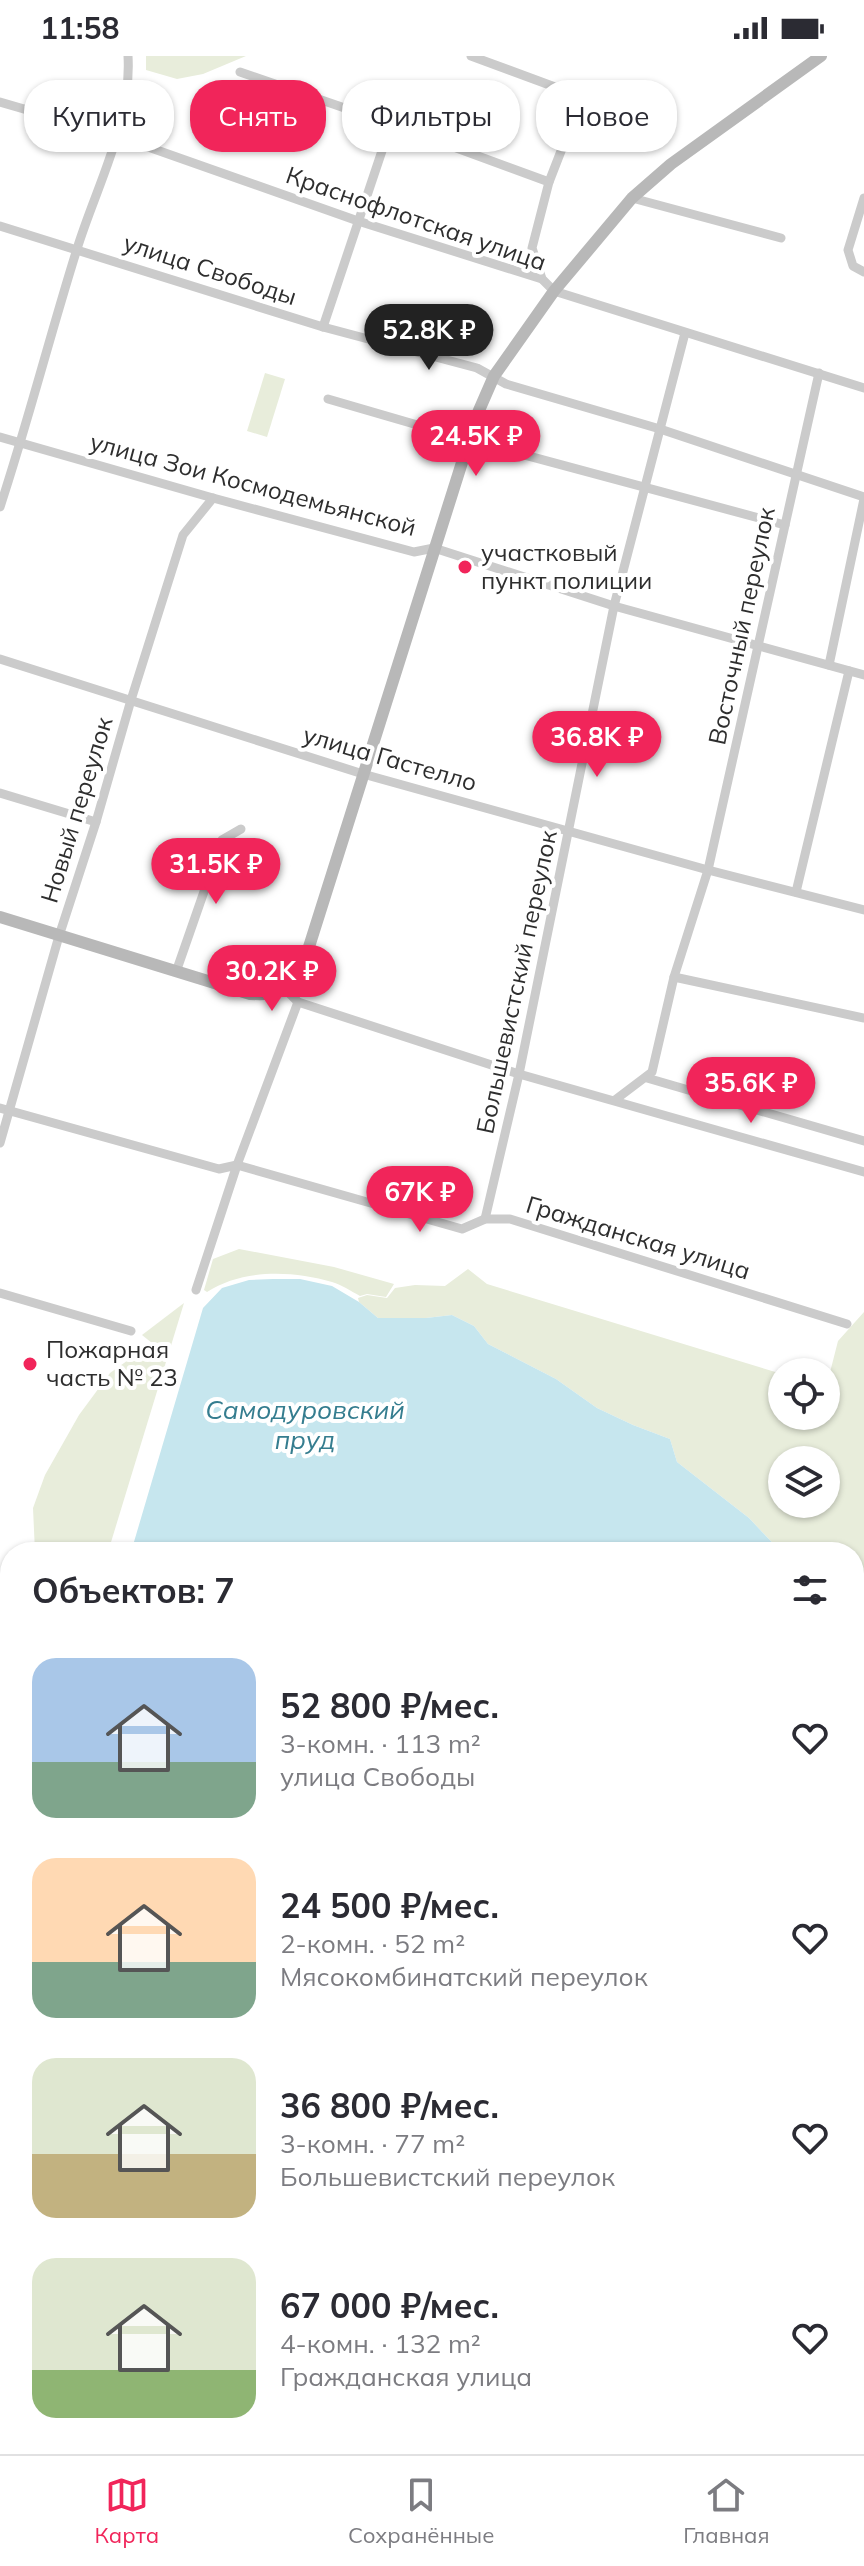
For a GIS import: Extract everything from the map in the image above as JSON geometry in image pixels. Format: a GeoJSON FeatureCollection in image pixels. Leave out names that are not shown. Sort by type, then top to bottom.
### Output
{"type":"FeatureCollection","features":[{"type":"Feature","properties":{"kind":"main road"},"geometry":{"type":"LineString","coordinates":[[0,917],[250,994],[275,995],[286,990],[302,969],[477,415],[494,376],[554,291],[632,198],[671,164],[821,56]]}},
{"type":"Feature","properties":{"kind":"street"},"geometry":{"type":"LineString","coordinates":[[128,56],[128,80]]}},
{"type":"Feature","properties":{"kind":"street"},"geometry":{"type":"LineString","coordinates":[[471,56],[582,97],[549,182],[532,248],[542,279]]}},
{"type":"Feature","properties":{"kind":"street"},"geometry":{"type":"LineString","coordinates":[[240,72],[342,107]]}},
{"type":"Feature","properties":{"kind":"street","name":"Краснофлотская улица"},"geometry":{"type":"LineString","coordinates":[[0,102],[24,109]]}},
{"type":"Feature","properties":{"kind":"street"},"geometry":{"type":"LineString","coordinates":[[0,507],[77,248],[111,152]]}},
{"type":"Feature","properties":{"kind":"street","name":"Краснофлотская улица"},"geometry":{"type":"LineString","coordinates":[[162,152],[358,221],[542,279],[554,291],[864,388]]}},
{"type":"Feature","properties":{"kind":"street"},"geometry":{"type":"LineString","coordinates":[[323,327],[381,152]]}},
{"type":"Feature","properties":{"kind":"street"},"geometry":{"type":"LineString","coordinates":[[467,152],[549,182]]}},
{"type":"Feature","properties":{"kind":"street"},"geometry":{"type":"LineString","coordinates":[[632,198],[781,238]]}},
{"type":"Feature","properties":{"kind":"street"},"geometry":{"type":"LineString","coordinates":[[864,198],[848,250],[853,266],[864,272]]}},
{"type":"Feature","properties":{"kind":"street","name":"улица Свободы"},"geometry":{"type":"LineString","coordinates":[[0,226],[323,327],[477,368],[506,384],[660,429],[864,498]]}},
{"type":"Feature","properties":{"kind":"street","name":"Большевистский переулок"},"geometry":{"type":"LineString","coordinates":[[485,1219],[519,1074],[614,606],[685,333]]}},
{"type":"Feature","properties":{"kind":"street","name":"Восточный переулок"},"geometry":{"type":"LineString","coordinates":[[647,1078],[652,1072],[674,977],[708,870],[819,373]]}},
{"type":"Feature","properties":{"kind":"street"},"geometry":{"type":"LineString","coordinates":[[328,399],[785,525]]}},
{"type":"Feature","properties":{"kind":"street","name":"улица Зои Космодемьянской"},"geometry":{"type":"LineString","coordinates":[[0,437],[414,552],[434,548],[614,606],[864,675]]}},
{"type":"Feature","properties":{"kind":"street","name":"Новый переулок"},"geometry":{"type":"LineString","coordinates":[[0,1143],[5,1109],[183,535],[213,498]]}},
{"type":"Feature","properties":{"kind":"street"},"geometry":{"type":"LineString","coordinates":[[829,665],[864,498]]}},
{"type":"Feature","properties":{"kind":"street","name":"улица Гастелло"},"geometry":{"type":"LineString","coordinates":[[0,659],[363,774],[864,910]]}},
{"type":"Feature","properties":{"kind":"street"},"geometry":{"type":"LineString","coordinates":[[796,892],[849,671]]}},
{"type":"Feature","properties":{"kind":"street"},"geometry":{"type":"LineString","coordinates":[[0,793],[96,822]]}},
{"type":"Feature","properties":{"kind":"street"},"geometry":{"type":"LineString","coordinates":[[176,972],[222,840],[241,829]]}},
{"type":"Feature","properties":{"kind":"street"},"geometry":{"type":"LineString","coordinates":[[674,977],[864,1018]]}},
{"type":"Feature","properties":{"kind":"street"},"geometry":{"type":"LineString","coordinates":[[286,990],[298,1002],[519,1074],[864,1172]]}},
{"type":"Feature","properties":{"kind":"street"},"geometry":{"type":"LineString","coordinates":[[196,1290],[237,1165],[298,1002]]}},
{"type":"Feature","properties":{"kind":"street"},"geometry":{"type":"LineString","coordinates":[[615,1100],[647,1078],[864,1141]]}},
{"type":"Feature","properties":{"kind":"street","name":"Гражданская улица"},"geometry":{"type":"LineString","coordinates":[[5,1109],[219,1169],[237,1165],[462,1229],[485,1219],[510,1219],[847,1324]]}},
{"type":"Feature","properties":{"kind":"street"},"geometry":{"type":"LineString","coordinates":[[0,1293],[131,1331]]}},
{"type":"Feature","properties":{"kind":"green space"},"geometry":{"type":"Polygon","coordinates":[[[146,56],[246,56],[203,74],[177,79],[146,70],[146,56]]]}},
{"type":"Feature","properties":{"kind":"green space"},"geometry":{"type":"Polygon","coordinates":[[[265,373],[285,379],[267,437],[247,431],[265,373]]]}},
{"type":"Feature","properties":{"kind":"green space"},"geometry":{"type":"Polygon","coordinates":[[[239,1249],[334,1267],[394,1284],[386,1297],[360,1296],[317,1278],[268,1274],[236,1279],[207,1292],[204,1290],[213,1259],[239,1249]]]}},
{"type":"Feature","properties":{"kind":"green space"},"geometry":{"type":"Polygon","coordinates":[[[468,1269],[487,1284],[768,1370],[768,1430],[840,1430],[840,1358],[834,1358],[838,1341],[864,1312],[864,1542],[772,1542],[749,1518],[677,1462],[670,1439],[597,1408],[556,1379],[488,1344],[474,1326],[452,1315],[378,1318],[359,1302],[358,1298],[367,1295],[387,1298],[395,1288],[445,1286],[468,1269]]]}},
{"type":"Feature","properties":{"kind":"green space"},"geometry":{"type":"Polygon","coordinates":[[[184,1303],[111,1542],[35,1542],[33,1508],[45,1475],[79,1415],[110,1373],[152,1343],[142,1335],[184,1303]]]}},
{"type":"Feature","properties":{"kind":"water","name":"Самодуровский пруд"},"geometry":{"type":"Polygon","coordinates":[[[300,1279],[332,1286],[378,1318],[452,1315],[474,1326],[488,1344],[556,1379],[597,1408],[670,1439],[677,1462],[749,1518],[772,1542],[134,1542],[203,1308],[222,1288],[249,1280],[300,1279]]]}},
{"type":"Feature","properties":{"kind":"place","name":"участковый пункт полиции"},"geometry":{"type":"Point","coordinates":[465,567]}},
{"type":"Feature","properties":{"kind":"place","name":"Пожарная часть № 23"},"geometry":{"type":"Point","coordinates":[30,1364]}}]}
